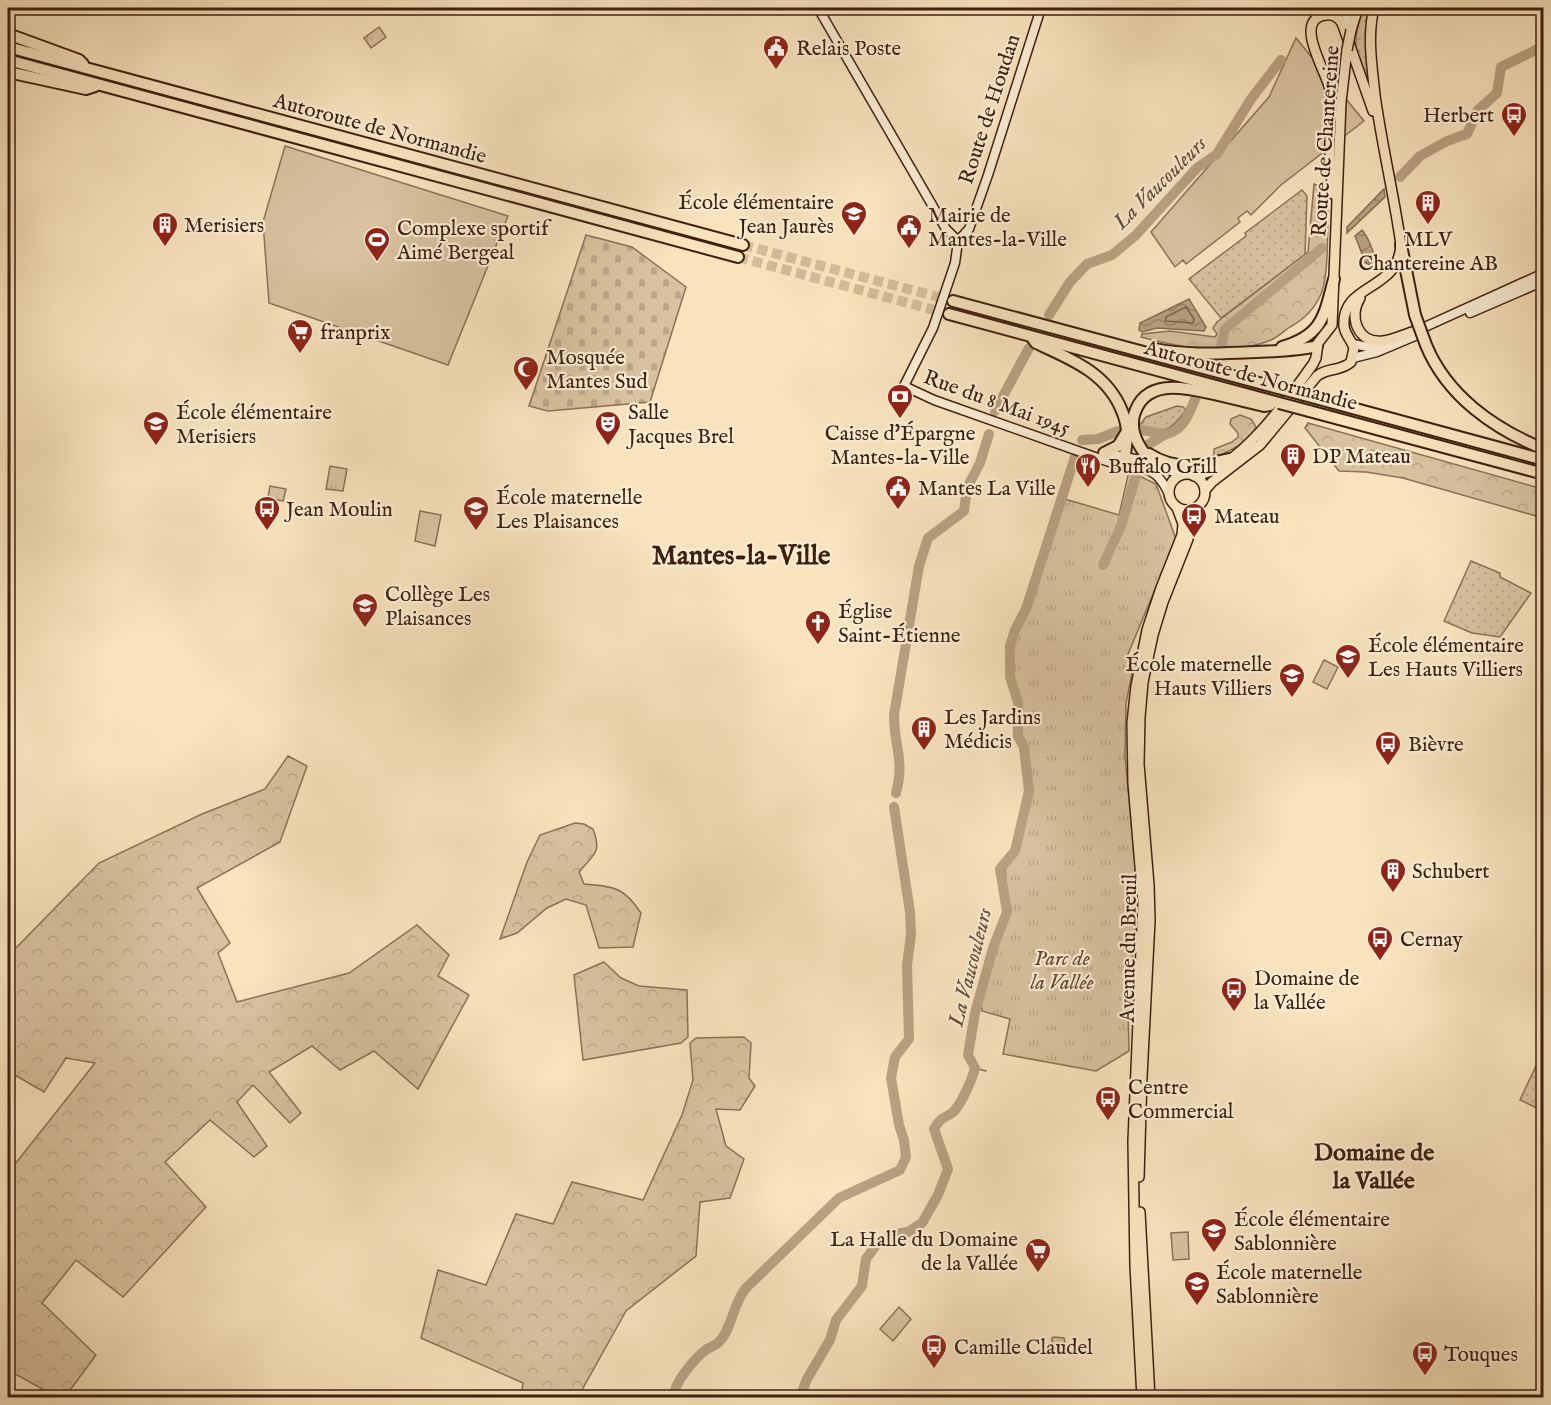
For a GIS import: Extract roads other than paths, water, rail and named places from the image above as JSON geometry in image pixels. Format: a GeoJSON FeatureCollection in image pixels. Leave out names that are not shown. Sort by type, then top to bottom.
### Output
{"type":"FeatureCollection","features":[{"type":"Feature","properties":{"kind":"highway"},"geometry":{"type":"LineString","coordinates":[[8,34],[79,60],[90,70]]}},
{"type":"Feature","properties":{"kind":"highway","name":"Autoroute de Normandie"},"geometry":{"type":"LineString","coordinates":[[8,47],[743,245]]}},
{"type":"Feature","properties":{"kind":"highway","name":"Autoroute de Normandie"},"geometry":{"type":"LineString","coordinates":[[8,60],[738,257]]}},
{"type":"Feature","properties":{"kind":"highway"},"geometry":{"type":"LineString","coordinates":[[8,72],[86,89],[98,85]]}},
{"type":"Feature","properties":{"kind":"highway"},"geometry":{"type":"LineString","coordinates":[[1401,245],[1415,315],[1431,357],[1454,389],[1478,413],[1520,440],[1544,449]]}},
{"type":"Feature","properties":{"kind":"highway"},"geometry":{"type":"LineString","coordinates":[[1264,351],[1301,341],[1320,324],[1334,279]]}},
{"type":"Feature","properties":{"kind":"highway","name":"Autoroute de Normandie"},"geometry":{"type":"LineString","coordinates":[[953,301],[1544,460]]}},
{"type":"Feature","properties":{"kind":"highway","name":"Autoroute de Normandie"},"geometry":{"type":"LineString","coordinates":[[949,314],[1270,403],[1309,411],[1544,474]]}},
{"type":"Feature","properties":{"kind":"highway"},"geometry":{"type":"LineString","coordinates":[[1030,336],[1036,344],[1077,362],[1100,379],[1114,395],[1122,411],[1126,427],[1125,456],[1128,464],[1134,466]]}},
{"type":"Feature","properties":{"kind":"highway"},"geometry":{"type":"LineString","coordinates":[[1128,348],[1152,348],[1201,355],[1264,351],[1316,351]]}},
{"type":"Feature","properties":{"kind":"highway"},"geometry":{"type":"LineString","coordinates":[[1154,464],[1138,444],[1133,428],[1136,410],[1146,396],[1159,389],[1187,388],[1270,403]]}},
{"type":"Feature","properties":{"kind":"highway"},"geometry":{"type":"LineString","coordinates":[[1104,453],[1118,446],[1124,439],[1126,427]]}},
{"type":"Feature","properties":{"kind":"highway"},"geometry":{"type":"LineString","coordinates":[[1138,444],[1152,456],[1177,465],[1201,465],[1229,459]]}},
{"type":"Feature","properties":{"kind":"main road"},"geometry":{"type":"LineString","coordinates":[[818,8],[946,229],[958,241]]}},
{"type":"Feature","properties":{"kind":"main road","name":"Route de Houdan"},"geometry":{"type":"LineString","coordinates":[[904,386],[933,328],[956,263],[958,241],[969,229],[1041,8]]}},
{"type":"Feature","properties":{"kind":"main road"},"geometry":{"type":"LineString","coordinates":[[1324,8],[1312,29],[1312,45],[1329,81],[1332,99],[1330,164],[1337,223]]}},
{"type":"Feature","properties":{"kind":"main road"},"geometry":{"type":"LineString","coordinates":[[1346,8],[1350,53]]}},
{"type":"Feature","properties":{"kind":"main road","name":"Route de Chantereine"},"geometry":{"type":"LineString","coordinates":[[1326,334],[1332,322],[1341,102],[1350,53],[1351,30],[1358,8]]}},
{"type":"Feature","properties":{"kind":"main road"},"geometry":{"type":"LineString","coordinates":[[1353,358],[1353,344],[1346,335],[1344,323],[1347,309],[1357,296],[1389,275],[1395,268],[1399,261],[1401,245],[1381,136],[1371,60],[1370,30],[1374,8]]}},
{"type":"Feature","properties":{"kind":"main road"},"geometry":{"type":"LineString","coordinates":[[1316,19],[1329,15],[1340,19],[1350,53],[1381,136]]}},
{"type":"Feature","properties":{"kind":"main road"},"geometry":{"type":"LineString","coordinates":[[1353,344],[1373,348],[1544,273]]}},
{"type":"Feature","properties":{"kind":"main road"},"geometry":{"type":"LineString","coordinates":[[1078,451],[1155,474],[1162,481],[1171,502],[1177,508],[1185,511],[1196,508],[1203,501],[1205,490],[1212,482],[1260,445],[1320,373],[1330,369],[1345,368],[1353,358],[1400,343],[1544,281]]}},
{"type":"Feature","properties":{"kind":"main road"},"geometry":{"type":"LineString","coordinates":[[1372,285],[1361,296],[1355,308],[1354,320],[1359,331],[1366,337],[1379,341],[1415,331]]}},
{"type":"Feature","properties":{"kind":"main road"},"geometry":{"type":"LineString","coordinates":[[1078,451],[1125,456],[1181,475],[1194,476],[1207,473],[1229,459],[1261,430],[1309,370],[1326,334],[1336,332],[1346,335]]}},
{"type":"Feature","properties":{"kind":"main road"},"geometry":{"type":"LineString","coordinates":[[1316,351],[1320,363],[1330,369]]}},
{"type":"Feature","properties":{"kind":"main road","name":"Rue du 8 Mai 1945"},"geometry":{"type":"LineString","coordinates":[[904,386],[933,400],[1078,451]]}},
{"type":"Feature","properties":{"kind":"main road"},"geometry":{"type":"LineString","coordinates":[[1168,492],[1172,481],[1181,475]]}},
{"type":"Feature","properties":{"kind":"main road"},"geometry":{"type":"LineString","coordinates":[[1194,476],[1205,490]]}},
{"type":"Feature","properties":{"kind":"main road"},"geometry":{"type":"LineString","coordinates":[[1142,1398],[1135,1266],[1133,1141],[1143,919],[1131,760],[1133,709],[1138,670],[1147,630],[1182,535],[1183,524],[1177,508]]}},
{"type":"Feature","properties":{"kind":"main road","name":"Avenue du Breuil"},"geometry":{"type":"LineString","coordinates":[[1150,1394],[1140,1227],[1139,1157],[1150,897],[1140,778],[1139,729],[1143,682],[1153,635],[1163,602],[1188,539],[1196,508]]}},
{"type":"Feature","properties":{"kind":"water"},"geometry":{"type":"Polygon","coordinates":[[[1384,189],[1385,197],[1347,233],[1347,227],[1384,189]]]}},
{"type":"Feature","properties":{"kind":"water"},"geometry":{"type":"Polygon","coordinates":[[[1362,230],[1375,259],[1370,265],[1362,261],[1363,256],[1355,236],[1362,230]]]}},
{"type":"Feature","properties":{"kind":"water"},"geometry":{"type":"Polygon","coordinates":[[[1189,299],[1206,327],[1204,331],[1157,328],[1142,332],[1139,330],[1140,323],[1189,299]]]}},
{"type":"Feature","properties":{"kind":"waterway","name":"La Vaucouleurs"},"geometry":{"type":"LineString","coordinates":[[1400,177],[1420,156],[1447,141],[1467,134],[1478,110],[1497,93],[1501,67],[1544,46]]}},
{"type":"Feature","properties":{"kind":"waterway","name":"La Vaucouleurs"},"geometry":{"type":"LineString","coordinates":[[1049,315],[1070,282],[1087,264],[1112,255],[1136,235],[1197,168],[1217,154],[1251,99],[1281,60]]}},
{"type":"Feature","properties":{"kind":"waterway","name":"La Vaucouleurs"},"geometry":{"type":"LineString","coordinates":[[1221,346],[1225,329],[1322,248]]}},
{"type":"Feature","properties":{"kind":"waterway","name":"La Vaucouleurs"},"geometry":{"type":"LineString","coordinates":[[995,411],[1029,348]]}},
{"type":"Feature","properties":{"kind":"waterway","name":"La Vaucouleurs"},"geometry":{"type":"LineString","coordinates":[[1142,430],[1166,434],[1177,429],[1186,420],[1196,397]]}},
{"type":"Feature","properties":{"kind":"waterway","name":"La Vaucouleurs"},"geometry":{"type":"LineString","coordinates":[[1082,440],[1098,439],[1118,431]]}},
{"type":"Feature","properties":{"kind":"waterway","name":"La Vaucouleurs"},"geometry":{"type":"LineString","coordinates":[[896,793],[899,762],[894,715],[919,566],[928,538],[964,511],[967,488],[980,463],[989,434]]}},
{"type":"Feature","properties":{"kind":"waterway","name":"La Vaucouleurs"},"geometry":{"type":"LineString","coordinates":[[1149,444],[1166,434]]}},
{"type":"Feature","properties":{"kind":"waterway","name":"La Vaucouleurs"},"geometry":{"type":"LineString","coordinates":[[800,1398],[807,1379],[830,1340],[836,1320],[862,1286],[866,1259],[877,1244],[896,1234],[908,1232],[922,1223],[938,1195],[948,1169],[934,1129],[959,1105],[975,1068],[968,1055],[975,1013],[993,948],[1007,912],[1000,869],[1015,851],[1029,791],[1024,747],[1018,736],[1018,702],[1010,677],[1010,646],[1026,609],[1075,457]]}},
{"type":"Feature","properties":{"kind":"waterway","name":"La Vaucouleurs"},"geometry":{"type":"LineString","coordinates":[[1103,565],[1121,526],[1136,476]]}},
{"type":"Feature","properties":{"kind":"waterway","name":"La Vaucouleurs"},"geometry":{"type":"LineString","coordinates":[[674,1398],[674,1392],[691,1364],[723,1337],[746,1288],[839,1198],[900,1170],[906,1157],[891,1078],[895,1057],[909,1039],[907,965],[911,935],[910,912],[894,807]]}},
{"type":"Feature","properties":{"kind":"waterway"},"geometry":{"type":"LineString","coordinates":[[975,1068],[986,1071]]}},
{"type":"Feature","properties":{"kind":"tunnel"},"geometry":{"type":"LineString","coordinates":[[743,245],[953,301]]}},
{"type":"Feature","properties":{"kind":"tunnel"},"geometry":{"type":"LineString","coordinates":[[738,257],[949,314]]}},
{"type":"Feature","properties":{"kind":"place","name":"Relais Poste"},"geometry":{"type":"Point","coordinates":[776,71]}},
{"type":"Feature","properties":{"kind":"place","name":"Herbert"},"geometry":{"type":"Point","coordinates":[1514,138]}},
{"type":"Feature","properties":{"kind":"place","name":"MLV Chantereine AB"},"geometry":{"type":"Point","coordinates":[1428,226]}},
{"type":"Feature","properties":{"kind":"place","name":"École élémentaire Jean Jaurès"},"geometry":{"type":"Point","coordinates":[854,237]}},
{"type":"Feature","properties":{"kind":"place","name":"Merisiers"},"geometry":{"type":"Point","coordinates":[165,248]}},
{"type":"Feature","properties":{"kind":"place","name":"Mairie de Mantes-la-Ville"},"geometry":{"type":"Point","coordinates":[909,250]}},
{"type":"Feature","properties":{"kind":"place","name":"Complexe sportif Aimé Bergeal"},"geometry":{"type":"Point","coordinates":[377,263]}},
{"type":"Feature","properties":{"kind":"place","name":"franprix"},"geometry":{"type":"Point","coordinates":[300,355]}},
{"type":"Feature","properties":{"kind":"place","name":"Mosquée Mantes Sud"},"geometry":{"type":"Point","coordinates":[526,392]}},
{"type":"Feature","properties":{"kind":"place","name":"Caisse d'Épargne Mantes-la-Ville"},"geometry":{"type":"Point","coordinates":[900,420]}},
{"type":"Feature","properties":{"kind":"place","name":"École élémentaire Merisiers"},"geometry":{"type":"Point","coordinates":[156,447]}},
{"type":"Feature","properties":{"kind":"place","name":"Salle Jacques Brel"},"geometry":{"type":"Point","coordinates":[608,447]}},
{"type":"Feature","properties":{"kind":"place","name":"DP Mateau"},"geometry":{"type":"Point","coordinates":[1293,479]}},
{"type":"Feature","properties":{"kind":"place","name":"Buffalo Grill"},"geometry":{"type":"Point","coordinates":[1088,489]}},
{"type":"Feature","properties":{"kind":"place","name":"Mantes La Ville"},"geometry":{"type":"Point","coordinates":[898,511]}},
{"type":"Feature","properties":{"kind":"place","name":"Jean Moulin"},"geometry":{"type":"Point","coordinates":[267,532]}},
{"type":"Feature","properties":{"kind":"place","name":"École maternelle Les Plaisances"},"geometry":{"type":"Point","coordinates":[476,532]}},
{"type":"Feature","properties":{"kind":"place","name":"Mateau"},"geometry":{"type":"Point","coordinates":[1194,539]}},
{"type":"Feature","properties":{"kind":"place","name":"Collège Les Plaisances"},"geometry":{"type":"Point","coordinates":[365,629]}},
{"type":"Feature","properties":{"kind":"place","name":"Église Saint-Étienne"},"geometry":{"type":"Point","coordinates":[818,646]}},
{"type":"Feature","properties":{"kind":"place","name":"École élémentaire Les Hauts Villiers"},"geometry":{"type":"Point","coordinates":[1348,680]}},
{"type":"Feature","properties":{"kind":"place","name":"École maternelle Hauts Villiers"},"geometry":{"type":"Point","coordinates":[1292,699]}},
{"type":"Feature","properties":{"kind":"place","name":"Les Jardins Médicis"},"geometry":{"type":"Point","coordinates":[924,752]}},
{"type":"Feature","properties":{"kind":"place","name":"Bièvre"},"geometry":{"type":"Point","coordinates":[1388,767]}},
{"type":"Feature","properties":{"kind":"place","name":"Schubert"},"geometry":{"type":"Point","coordinates":[1393,894]}},
{"type":"Feature","properties":{"kind":"place","name":"Cernay"},"geometry":{"type":"Point","coordinates":[1380,962]}},
{"type":"Feature","properties":{"kind":"place","name":"Domaine de la Vallée"},"geometry":{"type":"Point","coordinates":[1234,1013]}},
{"type":"Feature","properties":{"kind":"place","name":"Centre Commercial"},"geometry":{"type":"Point","coordinates":[1108,1122]}},
{"type":"Feature","properties":{"kind":"place","name":"École élémentaire Sablonnière"},"geometry":{"type":"Point","coordinates":[1214,1254]}},
{"type":"Feature","properties":{"kind":"place","name":"La Halle du Domaine de la Vallée"},"geometry":{"type":"Point","coordinates":[1038,1274]}},
{"type":"Feature","properties":{"kind":"place","name":"École maternelle Sablonnière"},"geometry":{"type":"Point","coordinates":[1197,1307]}},
{"type":"Feature","properties":{"kind":"place","name":"Camille Claudel"},"geometry":{"type":"Point","coordinates":[934,1370]}},
{"type":"Feature","properties":{"kind":"place","name":"Touques"},"geometry":{"type":"Point","coordinates":[1425,1377]}},
{"type":"Feature","properties":{"kind":"district","name":"Mantes-la-Ville"},"geometry":{"type":"Point","coordinates":[741,555]}},
{"type":"Feature","properties":{"kind":"district","name":"Domaine de la Vallée"},"geometry":{"type":"Point","coordinates":[1374,1166]}},
{"type":"Feature","properties":{"kind":"park label","name":"Parc de la Vallée"},"geometry":{"type":"Point","coordinates":[1062,970]}}]}
